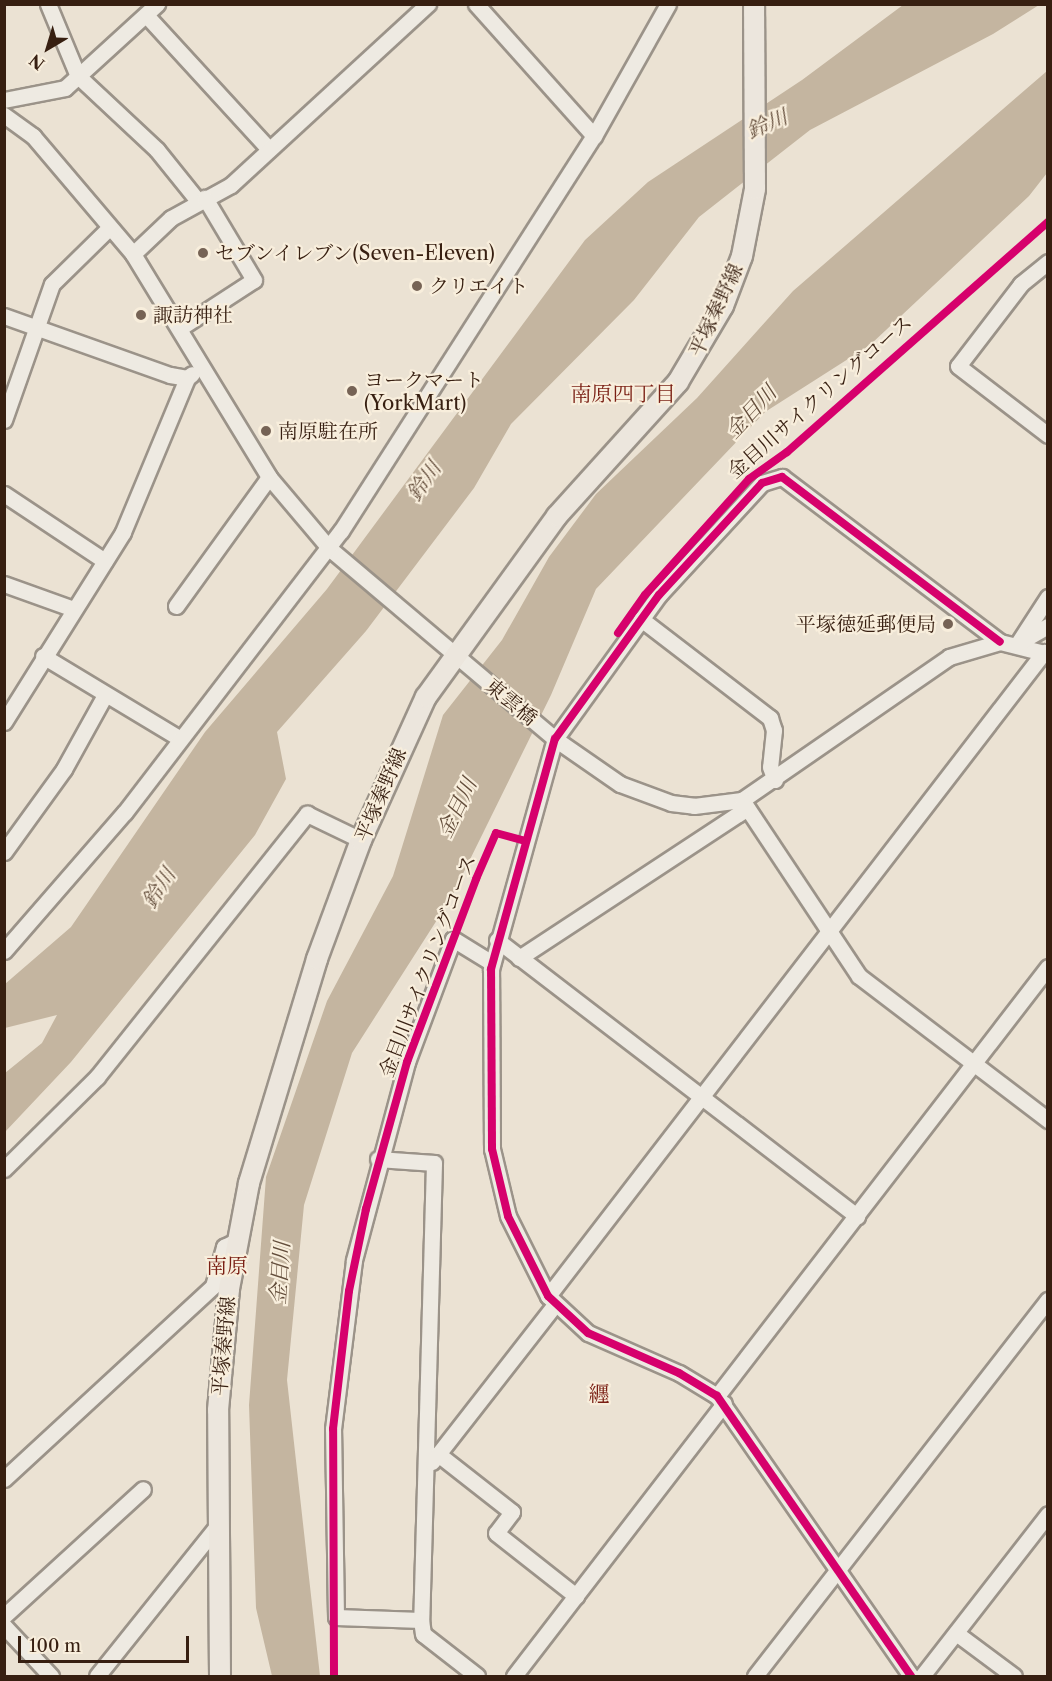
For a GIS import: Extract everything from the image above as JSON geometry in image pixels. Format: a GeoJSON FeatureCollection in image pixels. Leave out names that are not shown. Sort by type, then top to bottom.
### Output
{"type":"FeatureCollection","features":[{"type":"Feature","properties":{"kind":"main road","name":"平塚秦野線"},"geometry":{"type":"LineString","coordinates":[[220,1677],[217,1526],[218,1410],[236,1242],[278,1083],[361,840],[412,722],[447,650],[557,516],[656,408],[696,357],[732,284],[750,222],[757,156],[754,4]]}},
{"type":"Feature","properties":{"kind":"street"},"geometry":{"type":"LineString","coordinates":[[48,4],[78,76],[157,150],[202,200],[254,280],[180,328]]}},
{"type":"Feature","properties":{"kind":"street"},"geometry":{"type":"LineString","coordinates":[[133,254],[157,230],[202,200],[231,185],[428,4]]}},
{"type":"Feature","properties":{"kind":"street"},"geometry":{"type":"LineString","coordinates":[[476,4],[594,136]]}},
{"type":"Feature","properties":{"kind":"street"},"geometry":{"type":"LineString","coordinates":[[4,951],[125,812],[179,738],[331,550],[594,136],[668,4]]}},
{"type":"Feature","properties":{"kind":"street"},"geometry":{"type":"LineString","coordinates":[[4,100],[55,93],[78,76],[152,10],[269,149]]}},
{"type":"Feature","properties":{"kind":"street","name":"東雲橋"},"geometry":{"type":"LineString","coordinates":[[4,115],[33,136],[133,254],[269,477],[331,550],[553,738],[645,796],[694,806],[745,804]]}},
{"type":"Feature","properties":{"kind":"street"},"geometry":{"type":"LineString","coordinates":[[4,420],[52,284],[110,227]]}},
{"type":"Feature","properties":{"kind":"street"},"geometry":{"type":"LineString","coordinates":[[1047,261],[1021,284],[958,366],[1047,435]]}},
{"type":"Feature","properties":{"kind":"street"},"geometry":{"type":"LineString","coordinates":[[4,316],[187,378]]}},
{"type":"Feature","properties":{"kind":"street"},"geometry":{"type":"LineString","coordinates":[[4,722],[131,516],[187,378],[202,366]]}},
{"type":"Feature","properties":{"kind":"street"},"geometry":{"type":"LineString","coordinates":[[176,606],[269,477]]}},
{"type":"Feature","properties":{"kind":"street"},"geometry":{"type":"LineString","coordinates":[[911,1677],[836,1572],[721,1400],[679,1373],[588,1333],[551,1301],[508,1216],[492,1149],[492,963],[553,738],[641,619],[762,483],[782,477],[1000,642]]}},
{"type":"Feature","properties":{"kind":"street"},"geometry":{"type":"LineString","coordinates":[[4,494],[105,561]]}},
{"type":"Feature","properties":{"kind":"street"},"geometry":{"type":"LineString","coordinates":[[4,584],[74,609]]}},
{"type":"Feature","properties":{"kind":"street"},"geometry":{"type":"LineString","coordinates":[[1018,644],[1047,597]]}},
{"type":"Feature","properties":{"kind":"street"},"geometry":{"type":"LineString","coordinates":[[641,619],[770,718],[774,729],[770,767],[776,780]]}},
{"type":"Feature","properties":{"kind":"street"},"geometry":{"type":"LineString","coordinates":[[1018,644],[1047,626]]}},
{"type":"Feature","properties":{"kind":"street"},"geometry":{"type":"LineString","coordinates":[[426,1469],[700,1097],[1046,653],[1018,644],[1000,642],[941,662],[745,804],[519,958]]}},
{"type":"Feature","properties":{"kind":"street"},"geometry":{"type":"LineString","coordinates":[[43,656],[179,738]]}},
{"type":"Feature","properties":{"kind":"street"},"geometry":{"type":"LineString","coordinates":[[4,852],[64,769],[105,695]]}},
{"type":"Feature","properties":{"kind":"street"},"geometry":{"type":"LineString","coordinates":[[745,804],[859,976],[1047,1120]]}},
{"type":"Feature","properties":{"kind":"street"},"geometry":{"type":"LineString","coordinates":[[4,1169],[97,1077],[307,814],[361,840]]}},
{"type":"Feature","properties":{"kind":"street","name":"金目川サイクリングコース"},"geometry":{"type":"LineString","coordinates":[[421,1620],[336,1617],[333,1429],[338,1376],[354,1260],[378,1159],[407,1062],[453,939],[492,963]]}},
{"type":"Feature","properties":{"kind":"street"},"geometry":{"type":"LineString","coordinates":[[497,940],[857,1216]]}},
{"type":"Feature","properties":{"kind":"street"},"geometry":{"type":"LineString","coordinates":[[514,1677],[857,1216],[1047,967]]}},
{"type":"Feature","properties":{"kind":"street"},"geometry":{"type":"LineString","coordinates":[[378,1159],[434,1163],[421,1620],[423,1634],[477,1677]]}},
{"type":"Feature","properties":{"kind":"street"},"geometry":{"type":"LineString","coordinates":[[4,1479],[213,1286],[224,1246],[236,1242]]}},
{"type":"Feature","properties":{"kind":"street"},"geometry":{"type":"LineString","coordinates":[[756,1677],[1047,1299]]}},
{"type":"Feature","properties":{"kind":"street"},"geometry":{"type":"LineString","coordinates":[[438,1454],[512,1512],[496,1533],[576,1596]]}},
{"type":"Feature","properties":{"kind":"street"},"geometry":{"type":"LineString","coordinates":[[4,1617],[143,1490]]}},
{"type":"Feature","properties":{"kind":"street"},"geometry":{"type":"LineString","coordinates":[[922,1677],[1047,1514]]}},
{"type":"Feature","properties":{"kind":"street"},"geometry":{"type":"LineString","coordinates":[[97,1677],[217,1526]]}},
{"type":"Feature","properties":{"kind":"street"},"geometry":{"type":"LineString","coordinates":[[4,1626],[51,1677]]}},
{"type":"Feature","properties":{"kind":"street"},"geometry":{"type":"LineString","coordinates":[[956,1633],[1014,1677]]}},
{"type":"Feature","properties":{"kind":"water","name":"鈴川"},"geometry":{"type":"Polygon","coordinates":[[[903,5],[1039,5],[993,34],[810,130],[699,217],[634,300],[511,424],[474,488],[366,631],[277,732],[286,779],[255,835],[71,1062],[5,1132],[5,1073],[42,1043],[57,1015],[5,1028],[5,984],[71,927],[205,732],[327,589],[585,240],[648,182],[802,80],[903,5]]]}},
{"type":"Feature","properties":{"kind":"water","name":"金目川"},"geometry":{"type":"Polygon","coordinates":[[[1047,71],[1047,173],[1029,196],[870,345],[765,412],[596,589],[551,695],[451,898],[352,1053],[304,1205],[287,1380],[320,1676],[272,1676],[256,1608],[249,1405],[266,1177],[327,1001],[393,876],[443,715],[502,640],[549,557],[596,494],[697,398],[793,291],[1047,71]]]}},
{"type":"Feature","properties":{"kind":"cycle path"},"geometry":{"type":"LineString","coordinates":[[618,633],[645,595],[749,479],[787,452],[1048,222]]}},
{"type":"Feature","properties":{"kind":"cycle path"},"geometry":{"type":"LineString","coordinates":[[911,1676],[717,1396],[679,1373],[588,1333],[548,1296],[508,1216],[492,1149],[491,969],[555,739],[659,595],[762,483],[782,477],[1000,642]]}},
{"type":"Feature","properties":{"kind":"cycle path"},"geometry":{"type":"LineString","coordinates":[[334,1676],[333,1429],[349,1291],[366,1209],[407,1062],[476,879],[496,833],[526,841]]}},
{"type":"Feature","properties":{"kind":"place","name":"セブンイレブン(Seven-Eleven)"},"geometry":{"type":"Point","coordinates":[203,253]}},
{"type":"Feature","properties":{"kind":"place","name":"クリエイト"},"geometry":{"type":"Point","coordinates":[417,286]}},
{"type":"Feature","properties":{"kind":"place","name":"諏訪神社"},"geometry":{"type":"Point","coordinates":[141,315]}},
{"type":"Feature","properties":{"kind":"place","name":"ヨークマート (YorkMart)"},"geometry":{"type":"Point","coordinates":[352,391]}},
{"type":"Feature","properties":{"kind":"place","name":"南原駐在所"},"geometry":{"type":"Point","coordinates":[266,431]}},
{"type":"Feature","properties":{"kind":"place","name":"平塚徳延郵便局"},"geometry":{"type":"Point","coordinates":[948,624]}},
{"type":"Feature","properties":{"kind":"district","name":"南原四丁目"},"geometry":{"type":"Point","coordinates":[623,394]}},
{"type":"Feature","properties":{"kind":"district","name":"南原"},"geometry":{"type":"Point","coordinates":[227,1266]}},
{"type":"Feature","properties":{"kind":"district","name":"纒"},"geometry":{"type":"Point","coordinates":[599,1394]}}]}
